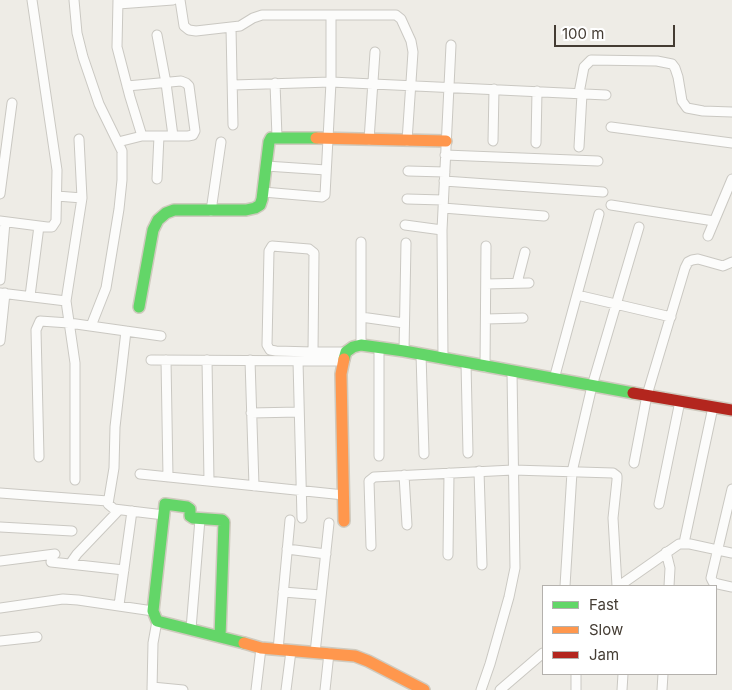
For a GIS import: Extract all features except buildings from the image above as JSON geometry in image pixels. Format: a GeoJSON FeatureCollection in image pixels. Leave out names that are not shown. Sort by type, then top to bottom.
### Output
{"type":"FeatureCollection","features":[{"type":"Feature","properties":{"kind":"street"},"geometry":{"type":"LineString","coordinates":[[0,280],[3,222],[52,227],[54,225],[57,170],[32,0]]}},
{"type":"Feature","properties":{"kind":"street"},"geometry":{"type":"LineString","coordinates":[[74,0],[77,33],[84,57],[99,104],[122,151],[119,209],[106,288],[91,326]]}},
{"type":"Feature","properties":{"kind":"street"},"geometry":{"type":"LineString","coordinates":[[142,136],[117,47],[118,2],[174,0]]}},
{"type":"Feature","properties":{"kind":"street"},"geometry":{"type":"LineString","coordinates":[[180,0],[184,26],[196,32],[240,26],[262,15],[390,14],[401,18],[411,41],[413,52],[407,141]]}},
{"type":"Feature","properties":{"kind":"street"},"geometry":{"type":"LineString","coordinates":[[263,192],[325,195],[331,82],[331,15]]}},
{"type":"Feature","properties":{"kind":"street"},"geometry":{"type":"LineString","coordinates":[[231,28],[233,125]]}},
{"type":"Feature","properties":{"kind":"street"},"geometry":{"type":"LineString","coordinates":[[157,35],[173,136]]}},
{"type":"Feature","properties":{"kind":"street"},"geometry":{"type":"LineString","coordinates":[[443,358],[442,230],[450,87],[450,45]]}},
{"type":"Feature","properties":{"kind":"street"},"geometry":{"type":"LineString","coordinates":[[369,140],[375,52]]}},
{"type":"Feature","properties":{"kind":"street"},"geometry":{"type":"LineString","coordinates":[[579,146],[584,67],[591,60],[658,61],[672,64],[678,77],[682,101],[687,108],[703,111],[732,112]]}},
{"type":"Feature","properties":{"kind":"street"},"geometry":{"type":"LineString","coordinates":[[118,142],[142,136],[193,135],[195,125],[189,86],[186,82],[127,86]]}},
{"type":"Feature","properties":{"kind":"street"},"geometry":{"type":"LineString","coordinates":[[233,85],[331,82],[606,95]]}},
{"type":"Feature","properties":{"kind":"street"},"geometry":{"type":"LineString","coordinates":[[275,83],[277,137]]}},
{"type":"Feature","properties":{"kind":"street"},"geometry":{"type":"LineString","coordinates":[[493,141],[494,89]]}},
{"type":"Feature","properties":{"kind":"street"},"geometry":{"type":"LineString","coordinates":[[536,143],[537,91]]}},
{"type":"Feature","properties":{"kind":"street"},"geometry":{"type":"LineString","coordinates":[[0,194],[2,157],[12,103]]}},
{"type":"Feature","properties":{"kind":"street"},"geometry":{"type":"LineString","coordinates":[[611,127],[732,143]]}},
{"type":"Feature","properties":{"kind":"street"},"geometry":{"type":"LineString","coordinates":[[157,179],[159,136]]}},
{"type":"Feature","properties":{"kind":"street"},"geometry":{"type":"LineString","coordinates":[[139,306],[153,230],[158,220],[166,213],[174,210],[246,210],[255,208],[260,204],[263,192],[271,138],[446,141]]}},
{"type":"Feature","properties":{"kind":"street"},"geometry":{"type":"LineString","coordinates":[[75,480],[75,364],[66,301],[82,198],[79,139]]}},
{"type":"Feature","properties":{"kind":"street"},"geometry":{"type":"LineString","coordinates":[[211,210],[221,142]]}},
{"type":"Feature","properties":{"kind":"street"},"geometry":{"type":"LineString","coordinates":[[445,155],[598,161]]}},
{"type":"Feature","properties":{"kind":"street"},"geometry":{"type":"LineString","coordinates":[[266,166],[326,170]]}},
{"type":"Feature","properties":{"kind":"street"},"geometry":{"type":"LineString","coordinates":[[408,171],[602,192]]}},
{"type":"Feature","properties":{"kind":"street"},"geometry":{"type":"LineString","coordinates":[[708,236],[732,179]]}},
{"type":"Feature","properties":{"kind":"street"},"geometry":{"type":"LineString","coordinates":[[57,196],[82,198]]}},
{"type":"Feature","properties":{"kind":"street"},"geometry":{"type":"LineString","coordinates":[[407,199],[544,216]]}},
{"type":"Feature","properties":{"kind":"street"},"geometry":{"type":"LineString","coordinates":[[611,205],[714,221]]}},
{"type":"Feature","properties":{"kind":"street"},"geometry":{"type":"LineString","coordinates":[[554,379],[599,214]]}},
{"type":"Feature","properties":{"kind":"street"},"geometry":{"type":"LineString","coordinates":[[30,296],[39,226]]}},
{"type":"Feature","properties":{"kind":"street"},"geometry":{"type":"LineString","coordinates":[[405,226],[442,230]]}},
{"type":"Feature","properties":{"kind":"street"},"geometry":{"type":"LineString","coordinates":[[565,585],[572,472],[592,386],[639,227]]}},
{"type":"Feature","properties":{"kind":"street"},"geometry":{"type":"LineString","coordinates":[[361,242],[361,345]]}},
{"type":"Feature","properties":{"kind":"street"},"geometry":{"type":"LineString","coordinates":[[404,351],[406,243]]}},
{"type":"Feature","properties":{"kind":"street"},"geometry":{"type":"LineString","coordinates":[[313,352],[314,252],[309,249],[272,246],[269,251],[267,345],[270,350],[313,352],[345,357]]}},
{"type":"Feature","properties":{"kind":"street"},"geometry":{"type":"LineString","coordinates":[[485,367],[486,246]]}},
{"type":"Feature","properties":{"kind":"street"},"geometry":{"type":"LineString","coordinates":[[517,283],[525,252]]}},
{"type":"Feature","properties":{"kind":"street"},"geometry":{"type":"LineString","coordinates":[[634,463],[647,395],[688,262],[698,259],[723,266],[732,262]]}},
{"type":"Feature","properties":{"kind":"street"},"geometry":{"type":"LineString","coordinates":[[486,284],[529,283]]}},
{"type":"Feature","properties":{"kind":"street"},"geometry":{"type":"LineString","coordinates":[[0,340],[2,293],[66,301]]}},
{"type":"Feature","properties":{"kind":"street"},"geometry":{"type":"LineString","coordinates":[[577,295],[670,317]]}},
{"type":"Feature","properties":{"kind":"street"},"geometry":{"type":"LineString","coordinates":[[361,317],[404,323]]}},
{"type":"Feature","properties":{"kind":"street"},"geometry":{"type":"LineString","coordinates":[[486,319],[523,318]]}},
{"type":"Feature","properties":{"kind":"street"},"geometry":{"type":"LineString","coordinates":[[39,457],[38,324],[44,320],[161,336]]}},
{"type":"Feature","properties":{"kind":"street"},"geometry":{"type":"LineString","coordinates":[[126,332],[115,426],[114,468],[108,501],[110,507],[119,510],[164,515]]}},
{"type":"Feature","properties":{"kind":"street"},"geometry":{"type":"LineString","coordinates":[[344,521],[341,374],[345,357],[353,347],[361,345],[404,351],[512,372],[732,410]]}},
{"type":"Feature","properties":{"kind":"street"},"geometry":{"type":"LineString","coordinates":[[379,348],[379,456]]}},
{"type":"Feature","properties":{"kind":"street"},"geometry":{"type":"LineString","coordinates":[[421,354],[424,454]]}},
{"type":"Feature","properties":{"kind":"street"},"geometry":{"type":"LineString","coordinates":[[151,360],[298,361],[345,357]]}},
{"type":"Feature","properties":{"kind":"street"},"geometry":{"type":"LineString","coordinates":[[166,360],[168,477]]}},
{"type":"Feature","properties":{"kind":"street"},"geometry":{"type":"LineString","coordinates":[[207,360],[209,481]]}},
{"type":"Feature","properties":{"kind":"street"},"geometry":{"type":"LineString","coordinates":[[250,360],[254,486]]}},
{"type":"Feature","properties":{"kind":"street"},"geometry":{"type":"LineString","coordinates":[[298,361],[302,518]]}},
{"type":"Feature","properties":{"kind":"street"},"geometry":{"type":"LineString","coordinates":[[466,363],[468,453]]}},
{"type":"Feature","properties":{"kind":"street"},"geometry":{"type":"LineString","coordinates":[[481,690],[509,598],[516,568],[512,372]]}},
{"type":"Feature","properties":{"kind":"street"},"geometry":{"type":"LineString","coordinates":[[659,504],[680,401]]}},
{"type":"Feature","properties":{"kind":"street"},"geometry":{"type":"LineString","coordinates":[[684,543],[713,407]]}},
{"type":"Feature","properties":{"kind":"street"},"geometry":{"type":"LineString","coordinates":[[251,413],[299,412]]}},
{"type":"Feature","properties":{"kind":"street"},"geometry":{"type":"LineString","coordinates":[[371,546],[369,482],[374,477],[513,470],[613,473],[617,476],[613,518],[618,585]]}},
{"type":"Feature","properties":{"kind":"street"},"geometry":{"type":"LineString","coordinates":[[480,471],[482,565]]}},
{"type":"Feature","properties":{"kind":"street"},"geometry":{"type":"LineString","coordinates":[[448,555],[449,473]]}},
{"type":"Feature","properties":{"kind":"street"},"geometry":{"type":"LineString","coordinates":[[140,474],[344,495]]}},
{"type":"Feature","properties":{"kind":"street"},"geometry":{"type":"LineString","coordinates":[[404,475],[406,525]]}},
{"type":"Feature","properties":{"kind":"street"},"geometry":{"type":"LineString","coordinates":[[732,489],[711,578],[713,582],[732,587]]}},
{"type":"Feature","properties":{"kind":"street"},"geometry":{"type":"LineString","coordinates":[[0,493],[108,501]]}},
{"type":"Feature","properties":{"kind":"street"},"geometry":{"type":"LineString","coordinates":[[183,690],[152,688],[153,643],[165,504],[187,507],[190,509],[190,516],[200,519],[222,520],[224,522],[220,637]]}},
{"type":"Feature","properties":{"kind":"street"},"geometry":{"type":"LineString","coordinates":[[70,564],[77,554],[119,510]]}},
{"type":"Feature","properties":{"kind":"street"},"geometry":{"type":"LineString","coordinates":[[119,605],[132,511]]}},
{"type":"Feature","properties":{"kind":"street"},"geometry":{"type":"LineString","coordinates":[[191,629],[200,519]]}},
{"type":"Feature","properties":{"kind":"street"},"geometry":{"type":"LineString","coordinates":[[278,650],[290,520]]}},
{"type":"Feature","properties":{"kind":"street"},"geometry":{"type":"LineString","coordinates":[[315,653],[329,523]]}},
{"type":"Feature","properties":{"kind":"street"},"geometry":{"type":"LineString","coordinates":[[0,526],[72,531]]}},
{"type":"Feature","properties":{"kind":"street"},"geometry":{"type":"LineString","coordinates":[[629,583],[674,546],[684,543],[732,554]]}},
{"type":"Feature","properties":{"kind":"street"},"geometry":{"type":"LineString","coordinates":[[287,550],[326,554]]}},
{"type":"Feature","properties":{"kind":"street"},"geometry":{"type":"LineString","coordinates":[[666,552],[670,568],[668,585]]}},
{"type":"Feature","properties":{"kind":"street"},"geometry":{"type":"LineString","coordinates":[[0,561],[53,558],[70,564],[124,570]]}},
{"type":"Feature","properties":{"kind":"street"},"geometry":{"type":"LineString","coordinates":[[283,592],[322,595]]}},
{"type":"Feature","properties":{"kind":"street"},"geometry":{"type":"LineString","coordinates":[[0,608],[63,599],[119,605],[191,629],[261,648],[355,656],[424,690]]}},
{"type":"Feature","properties":{"kind":"street"},"geometry":{"type":"LineString","coordinates":[[0,641],[37,637]]}},
{"type":"Feature","properties":{"kind":"street"},"geometry":{"type":"LineString","coordinates":[[256,690],[261,648]]}},
{"type":"Feature","properties":{"kind":"street"},"geometry":{"type":"LineString","coordinates":[[286,690],[291,651]]}},
{"type":"Feature","properties":{"kind":"street"},"geometry":{"type":"LineString","coordinates":[[325,690],[329,654]]}},
{"type":"Feature","properties":{"kind":"street"},"geometry":{"type":"LineString","coordinates":[[500,690],[542,654]]}},
{"type":"Feature","properties":{"kind":"street"},"geometry":{"type":"LineString","coordinates":[[576,675],[576,690]]}},
{"type":"Feature","properties":{"kind":"street"},"geometry":{"type":"LineString","coordinates":[[622,690],[623,675]]}},
{"type":"Feature","properties":{"kind":"street"},"geometry":{"type":"LineString","coordinates":[[662,690],[663,675]]}},
{"type":"Feature","properties":{"kind":"traffic: fast"},"geometry":{"type":"LineString","coordinates":[[139,307],[153,230],[158,220],[166,213],[174,210],[246,210],[255,208],[260,205],[262,199],[271,138],[316,138]]}},
{"type":"Feature","properties":{"kind":"traffic: fast"},"geometry":{"type":"LineString","coordinates":[[344,359],[346,352],[353,347],[361,345],[404,351],[633,393]]}},
{"type":"Feature","properties":{"kind":"traffic: fast"},"geometry":{"type":"LineString","coordinates":[[220,637],[224,522],[222,520],[193,518],[190,516],[190,509],[187,507],[165,504],[153,611],[157,621],[244,643]]}},
{"type":"Feature","properties":{"kind":"traffic: slow"},"geometry":{"type":"LineString","coordinates":[[316,138],[446,141]]}},
{"type":"Feature","properties":{"kind":"traffic: slow"},"geometry":{"type":"LineString","coordinates":[[344,359],[341,374],[344,521]]}},
{"type":"Feature","properties":{"kind":"traffic: slow"},"geometry":{"type":"LineString","coordinates":[[244,643],[261,648],[355,656],[424,690]]}},
{"type":"Feature","properties":{"kind":"traffic: jam"},"geometry":{"type":"LineString","coordinates":[[633,393],[732,410]]}}]}
